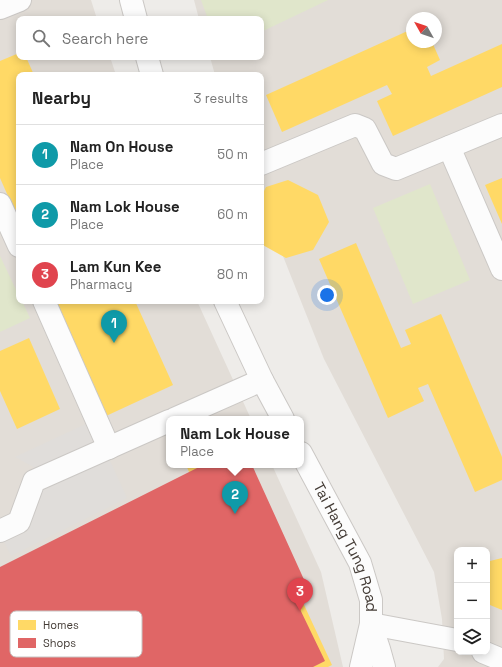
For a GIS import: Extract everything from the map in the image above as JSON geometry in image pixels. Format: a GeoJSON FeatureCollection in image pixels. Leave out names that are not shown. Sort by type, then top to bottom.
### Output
{"type":"FeatureCollection","features":[{"type":"Feature","properties":{"kind":"street"},"geometry":{"type":"LineString","coordinates":[[0,8],[20,0]]}},
{"type":"Feature","properties":{"kind":"street"},"geometry":{"type":"LineString","coordinates":[[131,0],[135,16]]}},
{"type":"Feature","properties":{"kind":"street"},"geometry":{"type":"LineString","coordinates":[[148,60],[151,72]]}},
{"type":"Feature","properties":{"kind":"street"},"geometry":{"type":"LineString","coordinates":[[264,163],[355,125],[365,129],[383,164],[396,169],[502,125]]}},
{"type":"Feature","properties":{"kind":"street"},"geometry":{"type":"LineString","coordinates":[[449,147],[502,269]]}},
{"type":"Feature","properties":{"kind":"street"},"geometry":{"type":"LineString","coordinates":[[0,204],[16,239]]}},
{"type":"Feature","properties":{"kind":"street"},"geometry":{"type":"LineString","coordinates":[[45,304],[109,448]]}},
{"type":"Feature","properties":{"kind":"street"},"geometry":{"type":"LineString","coordinates":[[227,304],[262,380],[281,416]]}},
{"type":"Feature","properties":{"kind":"street"},"geometry":{"type":"LineString","coordinates":[[181,416],[262,380]]}},
{"type":"Feature","properties":{"kind":"street"},"geometry":{"type":"LineString","coordinates":[[0,531],[19,522],[34,481],[166,422]]}},
{"type":"Feature","properties":{"kind":"street","name":"Tai Hang Tung Road"},"geometry":{"type":"LineString","coordinates":[[304,458],[360,563],[371,600],[371,624],[361,667]]}},
{"type":"Feature","properties":{"kind":"street"},"geometry":{"type":"LineString","coordinates":[[371,624],[454,639]]}},
{"type":"Feature","properties":{"kind":"street","name":"Tai Hang Tung Road"},"geometry":{"type":"LineString","coordinates":[[371,624],[384,667]]}},
{"type":"Feature","properties":{"kind":"street"},"geometry":{"type":"LineString","coordinates":[[490,655],[502,660]]}},
{"type":"Feature","properties":{"kind":"shaded area"},"geometry":{"type":"Polygon","coordinates":[[[0,0],[91,0],[96,16],[16,16],[16,60],[111,60],[115,72],[16,72],[16,304],[198,304],[250,416],[166,416],[166,468],[273,468],[321,572],[343,667],[0,667],[0,0]]]}},
{"type":"Feature","properties":{"kind":"shaded area"},"geometry":{"type":"Polygon","coordinates":[[[194,0],[502,0],[502,667],[438,667],[444,659],[442,619],[434,572],[324,359],[264,209],[264,72],[214,72],[211,60],[264,60],[264,16],[198,16],[194,0]]]}},
{"type":"Feature","properties":{"kind":"shaded area"},"geometry":{"type":"Polygon","coordinates":[[[90,422],[127,498],[11,556],[0,533],[17,515],[39,470],[15,457],[90,422]]]}},
{"type":"Feature","properties":{"kind":"green space"},"geometry":{"type":"Polygon","coordinates":[[[201,0],[328,0],[264,31],[264,16],[207,16],[201,0]]]}},
{"type":"Feature","properties":{"kind":"green space"},"geometry":{"type":"Polygon","coordinates":[[[430,184],[470,280],[413,304],[373,208],[430,184]]]}},
{"type":"Feature","properties":{"kind":"green space"},"geometry":{"type":"Polygon","coordinates":[[[0,256],[16,290],[16,304],[23,304],[30,318],[0,332],[0,256]]]}},
{"type":"Feature","properties":{"kind":"building: Homes"},"geometry":{"type":"Polygon","coordinates":[[[406,32],[406,48],[435,48],[440,60],[427,67],[431,76],[502,44],[502,87],[393,136],[377,101],[392,94],[387,85],[282,132],[266,95],[406,32]]]}},
{"type":"Feature","properties":{"kind":"building: Homes"},"geometry":{"type":"Polygon","coordinates":[[[16,54],[16,60],[27,60],[33,72],[16,72],[16,214],[0,178],[0,61],[16,54]]]}},
{"type":"Feature","properties":{"kind":"building: Homes"},"geometry":{"type":"Polygon","coordinates":[[[502,178],[502,224],[485,185],[502,178]]]}},
{"type":"Feature","properties":{"kind":"building: Homes"},"geometry":{"type":"Polygon","coordinates":[[[288,180],[318,195],[329,222],[313,250],[286,258],[264,246],[264,191],[266,187],[288,180]]]}},
{"type":"Feature","properties":{"kind":"building: Homes"},"geometry":{"type":"Polygon","coordinates":[[[356,243],[401,348],[411,344],[405,330],[441,314],[502,457],[502,480],[475,492],[428,384],[418,388],[424,401],[388,418],[319,259],[356,243]]]}},
{"type":"Feature","properties":{"kind":"building: Homes"},"geometry":{"type":"Polygon","coordinates":[[[56,304],[136,304],[173,385],[106,416],[56,304]]]}},
{"type":"Feature","properties":{"kind":"building: Homes"},"geometry":{"type":"Polygon","coordinates":[[[29,338],[60,409],[17,429],[0,391],[0,351],[29,338]]]}},
{"type":"Feature","properties":{"kind":"building: Homes"},"geometry":{"type":"Polygon","coordinates":[[[187,468],[240,468],[332,665],[328,667],[280,667],[223,546],[91,611],[10,611],[10,651],[0,656],[0,576],[193,481],[187,468]]]}},
{"type":"Feature","properties":{"kind":"building: Homes"},"geometry":{"type":"Polygon","coordinates":[[[502,558],[502,610],[490,605],[490,561],[502,558]]]}},
{"type":"Feature","properties":{"kind":"building: Shops"},"geometry":{"type":"Polygon","coordinates":[[[197,468],[253,468],[311,595],[297,603],[325,661],[313,667],[0,667],[0,567],[197,468]]]}},
{"type":"Feature","properties":{"kind":"place","name":"Nam On House"},"geometry":{"type":"Point","coordinates":[114,343]}},
{"type":"Feature","properties":{"kind":"place","name":"Nam Lok House"},"geometry":{"type":"Point","coordinates":[235,514]}},
{"type":"Feature","properties":{"kind":"place","name":"Lam Kun Kee"},"geometry":{"type":"Point","coordinates":[300,611]}}]}
